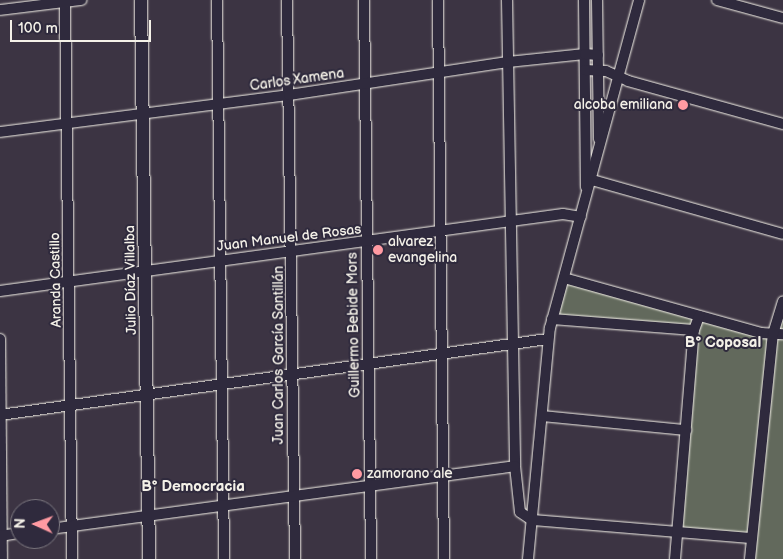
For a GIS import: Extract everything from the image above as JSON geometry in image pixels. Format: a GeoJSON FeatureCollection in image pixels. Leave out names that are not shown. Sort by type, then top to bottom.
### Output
{"type":"FeatureCollection","features":[{"type":"Feature","properties":{"kind":"street"},"geometry":{"type":"LineString","coordinates":[[0,10],[82,0]]}},
{"type":"Feature","properties":{"kind":"street","name":"Julio Díaz Villalba"},"geometry":{"type":"LineString","coordinates":[[142,0],[149,559]]}},
{"type":"Feature","properties":{"kind":"street"},"geometry":{"type":"LineString","coordinates":[[218,0],[224,559]]}},
{"type":"Feature","properties":{"kind":"street","name":"Juan Carlos García Santillán"},"geometry":{"type":"LineString","coordinates":[[287,0],[295,559]]}},
{"type":"Feature","properties":{"kind":"street","name":"Guillermo Bebide Mors"},"geometry":{"type":"LineString","coordinates":[[364,0],[371,559]]}},
{"type":"Feature","properties":{"kind":"street"},"geometry":{"type":"LineString","coordinates":[[438,0],[444,559]]}},
{"type":"Feature","properties":{"kind":"street"},"geometry":{"type":"LineString","coordinates":[[506,0],[515,466],[520,512],[532,520],[751,538]]}},
{"type":"Feature","properties":{"kind":"street"},"geometry":{"type":"LineString","coordinates":[[584,0],[586,201]]}},
{"type":"Feature","properties":{"kind":"street"},"geometry":{"type":"LineString","coordinates":[[596,0],[599,152]]}},
{"type":"Feature","properties":{"kind":"street"},"geometry":{"type":"LineString","coordinates":[[528,559],[548,339],[639,0]]}},
{"type":"Feature","properties":{"kind":"street"},"geometry":{"type":"LineString","coordinates":[[718,0],[783,18]]}},
{"type":"Feature","properties":{"kind":"street","name":"Aranda Castillo"},"geometry":{"type":"LineString","coordinates":[[65,1],[72,404],[72,559]]}},
{"type":"Feature","properties":{"kind":"street","name":"Carlos Xamena"},"geometry":{"type":"LineString","coordinates":[[0,132],[289,95],[508,62],[585,54],[598,55]]}},
{"type":"Feature","properties":{"kind":"street"},"geometry":{"type":"LineString","coordinates":[[585,70],[598,70],[619,78],[783,124]]}},
{"type":"Feature","properties":{"kind":"street"},"geometry":{"type":"LineString","coordinates":[[592,180],[783,234]]}},
{"type":"Feature","properties":{"kind":"street","name":"Juan Manuel de Rosas"},"geometry":{"type":"LineString","coordinates":[[0,291],[563,214],[581,217]]}},
{"type":"Feature","properties":{"kind":"street"},"geometry":{"type":"LineString","coordinates":[[564,278],[699,316],[778,334]]}},
{"type":"Feature","properties":{"kind":"street"},"geometry":{"type":"LineString","coordinates":[[750,559],[751,538],[783,302]]}},
{"type":"Feature","properties":{"kind":"street"},"geometry":{"type":"LineString","coordinates":[[675,559],[694,330],[699,316]]}},
{"type":"Feature","properties":{"kind":"street"},"geometry":{"type":"LineString","coordinates":[[552,319],[694,330]]}},
{"type":"Feature","properties":{"kind":"street"},"geometry":{"type":"LineString","coordinates":[[1,415],[548,339]]}},
{"type":"Feature","properties":{"kind":"street"},"geometry":{"type":"LineString","coordinates":[[0,340],[2,559]]}},
{"type":"Feature","properties":{"kind":"street"},"geometry":{"type":"LineString","coordinates":[[542,416],[686,430]]}},
{"type":"Feature","properties":{"kind":"street"},"geometry":{"type":"LineString","coordinates":[[60,528],[515,466]]}},
{"type":"Feature","properties":{"kind":"green space"},"geometry":{"type":"Polygon","coordinates":[[[564,278],[773,334],[783,302],[783,559],[750,559],[751,538],[678,532],[694,330],[552,319],[564,278]]]}},
{"type":"Feature","properties":{"kind":"place","name":"alcoba emiliana"},"geometry":{"type":"Point","coordinates":[683,105]}},
{"type":"Feature","properties":{"kind":"place","name":"alvarez evangelina"},"geometry":{"type":"Point","coordinates":[378,250]}},
{"type":"Feature","properties":{"kind":"place","name":"zamorano ale"},"geometry":{"type":"Point","coordinates":[357,474]}},
{"type":"Feature","properties":{"kind":"district","name":"B° Coposal"},"geometry":{"type":"Point","coordinates":[723,343]}},
{"type":"Feature","properties":{"kind":"district","name":"B° Democracia"},"geometry":{"type":"Point","coordinates":[193,487]}}]}
